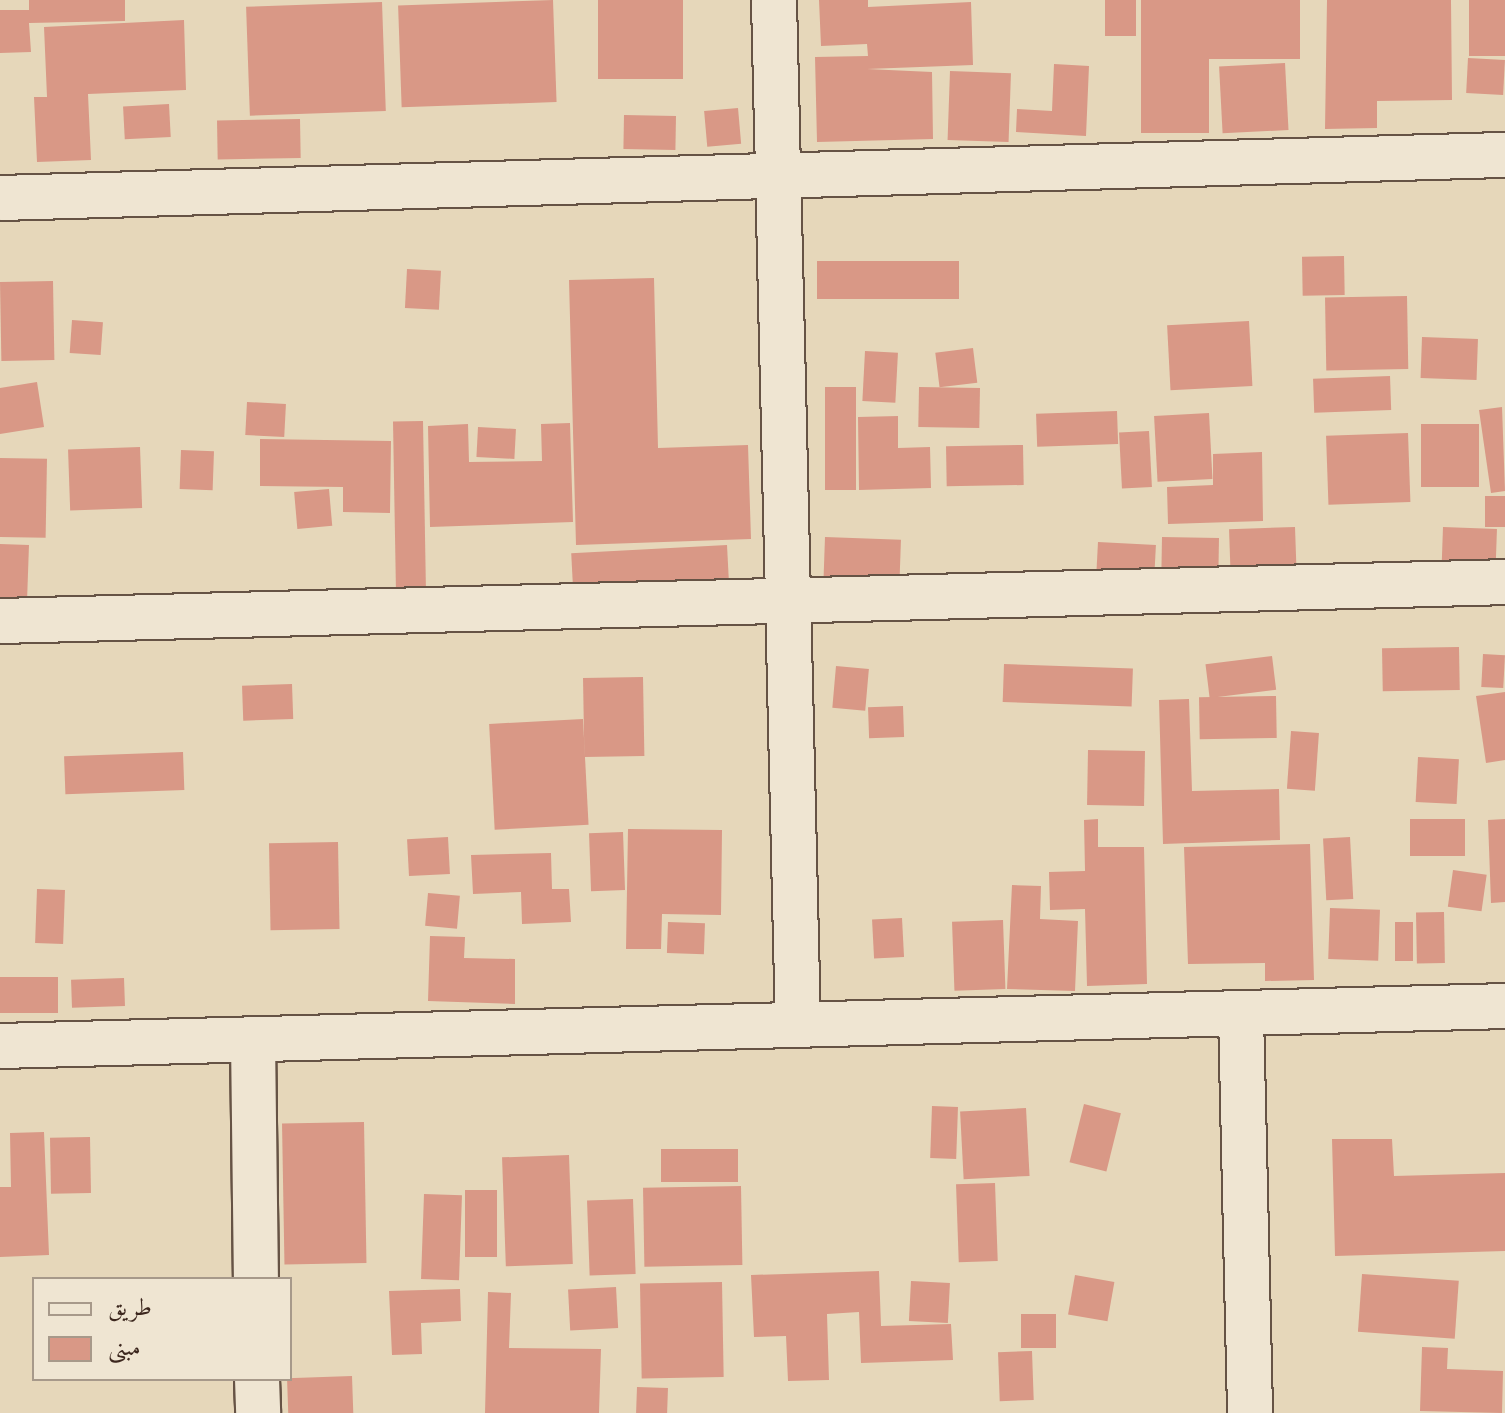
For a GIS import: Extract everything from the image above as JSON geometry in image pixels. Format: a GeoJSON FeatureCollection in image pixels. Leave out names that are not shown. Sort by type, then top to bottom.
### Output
{"type":"FeatureCollection","features":[{"type":"Feature","properties":{"kind":"street"},"geometry":{"type":"LineString","coordinates":[[774,0],[793,600],[798,1025]]}},
{"type":"Feature","properties":{"kind":"street"},"geometry":{"type":"LineString","coordinates":[[0,198],[1505,155]]}},
{"type":"Feature","properties":{"kind":"street"},"geometry":{"type":"LineString","coordinates":[[0,621],[1505,582]]}},
{"type":"Feature","properties":{"kind":"street"},"geometry":{"type":"LineString","coordinates":[[0,1046],[1505,1006]]}},
{"type":"Feature","properties":{"kind":"street"},"geometry":{"type":"LineString","coordinates":[[1241,1014],[1250,1413]]}},
{"type":"Feature","properties":{"kind":"street"},"geometry":{"type":"LineString","coordinates":[[253,1039],[256,1277]]}},
{"type":"Feature","properties":{"kind":"street"},"geometry":{"type":"LineString","coordinates":[[257,1381],[258,1413]]}},
{"type":"Feature","properties":{"kind":"building"},"geometry":{"type":"Polygon","coordinates":[[[29,0],[125,0],[125,21],[29,23],[31,52],[0,53],[0,10],[29,10],[29,0]]]}},
{"type":"Feature","properties":{"kind":"building"},"geometry":{"type":"Polygon","coordinates":[[[553,0],[557,102],[402,107],[398,5],[553,0]]]}},
{"type":"Feature","properties":{"kind":"building"},"geometry":{"type":"Polygon","coordinates":[[[598,0],[683,0],[683,79],[598,79],[598,0]]]}},
{"type":"Feature","properties":{"kind":"building"},"geometry":{"type":"Polygon","coordinates":[[[819,0],[868,0],[868,7],[971,2],[973,65],[867,69],[932,72],[933,139],[817,142],[815,57],[868,56],[867,44],[821,46],[819,0]]]}},
{"type":"Feature","properties":{"kind":"building"},"geometry":{"type":"Polygon","coordinates":[[[1105,0],[1136,0],[1136,36],[1105,36],[1105,0]]]}},
{"type":"Feature","properties":{"kind":"building"},"geometry":{"type":"Polygon","coordinates":[[[1141,0],[1300,0],[1300,59],[1209,59],[1209,133],[1141,133],[1141,0]]]}},
{"type":"Feature","properties":{"kind":"building"},"geometry":{"type":"Polygon","coordinates":[[[1327,0],[1451,0],[1452,100],[1377,101],[1377,128],[1325,129],[1327,0]]]}},
{"type":"Feature","properties":{"kind":"building"},"geometry":{"type":"Polygon","coordinates":[[[1469,0],[1505,0],[1505,56],[1469,56],[1469,0]]]}},
{"type":"Feature","properties":{"kind":"building"},"geometry":{"type":"Polygon","coordinates":[[[382,2],[386,111],[250,116],[246,7],[382,2]]]}},
{"type":"Feature","properties":{"kind":"building"},"geometry":{"type":"Polygon","coordinates":[[[184,20],[186,90],[88,94],[91,160],[37,162],[34,97],[47,97],[44,27],[184,20]]]}},
{"type":"Feature","properties":{"kind":"building"},"geometry":{"type":"Polygon","coordinates":[[[1468,58],[1505,60],[1503,95],[1466,93],[1468,58]]]}},
{"type":"Feature","properties":{"kind":"building"},"geometry":{"type":"Polygon","coordinates":[[[1285,63],[1289,130],[1223,133],[1219,66],[1285,63]]]}},
{"type":"Feature","properties":{"kind":"building"},"geometry":{"type":"Polygon","coordinates":[[[1054,64],[1089,66],[1086,136],[1016,132],[1017,109],[1052,111],[1054,64]]]}},
{"type":"Feature","properties":{"kind":"building"},"geometry":{"type":"Polygon","coordinates":[[[950,71],[1011,73],[1009,142],[948,140],[950,71]]]}},
{"type":"Feature","properties":{"kind":"building"},"geometry":{"type":"Polygon","coordinates":[[[169,104],[171,137],[125,139],[123,106],[169,104]]]}},
{"type":"Feature","properties":{"kind":"building"},"geometry":{"type":"Polygon","coordinates":[[[738,108],[741,144],[707,147],[704,111],[738,108]]]}},
{"type":"Feature","properties":{"kind":"building"},"geometry":{"type":"Polygon","coordinates":[[[624,115],[676,116],[675,150],[623,149],[624,115]]]}},
{"type":"Feature","properties":{"kind":"building"},"geometry":{"type":"Polygon","coordinates":[[[300,119],[301,158],[218,159],[217,120],[300,119]]]}},
{"type":"Feature","properties":{"kind":"building"},"geometry":{"type":"Polygon","coordinates":[[[1344,256],[1345,295],[1303,296],[1302,257],[1344,256]]]}},
{"type":"Feature","properties":{"kind":"building"},"geometry":{"type":"Polygon","coordinates":[[[817,261],[959,261],[959,299],[817,299],[817,261]]]}},
{"type":"Feature","properties":{"kind":"building"},"geometry":{"type":"Polygon","coordinates":[[[407,269],[441,271],[439,310],[405,308],[407,269]]]}},
{"type":"Feature","properties":{"kind":"building"},"geometry":{"type":"Polygon","coordinates":[[[654,278],[658,448],[748,445],[751,539],[576,545],[569,280],[654,278]]]}},
{"type":"Feature","properties":{"kind":"building"},"geometry":{"type":"Polygon","coordinates":[[[53,281],[54,360],[1,361],[0,282],[53,281]]]}},
{"type":"Feature","properties":{"kind":"building"},"geometry":{"type":"Polygon","coordinates":[[[1407,296],[1408,369],[1326,370],[1325,297],[1407,296]]]}},
{"type":"Feature","properties":{"kind":"building"},"geometry":{"type":"Polygon","coordinates":[[[72,320],[103,322],[101,355],[70,353],[72,320]]]}},
{"type":"Feature","properties":{"kind":"building"},"geometry":{"type":"Polygon","coordinates":[[[1249,321],[1252,386],[1171,390],[1167,325],[1249,321]]]}},
{"type":"Feature","properties":{"kind":"building"},"geometry":{"type":"Polygon","coordinates":[[[1422,337],[1478,339],[1477,380],[1421,378],[1422,337]]]}},
{"type":"Feature","properties":{"kind":"building"},"geometry":{"type":"Polygon","coordinates":[[[973,348],[977,383],[940,387],[935,353],[973,348]]]}},
{"type":"Feature","properties":{"kind":"building"},"geometry":{"type":"Polygon","coordinates":[[[865,351],[898,353],[895,403],[862,401],[865,351]]]}},
{"type":"Feature","properties":{"kind":"building"},"geometry":{"type":"Polygon","coordinates":[[[1390,376],[1391,410],[1314,413],[1313,379],[1390,376]]]}},
{"type":"Feature","properties":{"kind":"building"},"geometry":{"type":"Polygon","coordinates":[[[37,382],[44,427],[0,434],[0,388],[37,382]]]}},
{"type":"Feature","properties":{"kind":"building"},"geometry":{"type":"Polygon","coordinates":[[[825,387],[856,387],[856,490],[825,490],[825,387]]]}},
{"type":"Feature","properties":{"kind":"building"},"geometry":{"type":"Polygon","coordinates":[[[919,387],[980,388],[979,428],[918,427],[919,387]]]}},
{"type":"Feature","properties":{"kind":"building"},"geometry":{"type":"Polygon","coordinates":[[[247,402],[286,404],[284,437],[245,435],[247,402]]]}},
{"type":"Feature","properties":{"kind":"building"},"geometry":{"type":"Polygon","coordinates":[[[1502,407],[1505,491],[1491,493],[1479,410],[1502,407]]]}},
{"type":"Feature","properties":{"kind":"building"},"geometry":{"type":"Polygon","coordinates":[[[1117,411],[1118,444],[1037,447],[1036,414],[1117,411]]]}},
{"type":"Feature","properties":{"kind":"building"},"geometry":{"type":"Polygon","coordinates":[[[1209,413],[1212,479],[1158,482],[1154,416],[1209,413]]]}},
{"type":"Feature","properties":{"kind":"building"},"geometry":{"type":"Polygon","coordinates":[[[898,416],[898,448],[930,447],[931,488],[859,490],[858,417],[898,416]]]}},
{"type":"Feature","properties":{"kind":"building"},"geometry":{"type":"Polygon","coordinates":[[[423,421],[426,596],[396,596],[393,422],[423,421]]]}},
{"type":"Feature","properties":{"kind":"building"},"geometry":{"type":"Polygon","coordinates":[[[570,423],[573,522],[430,527],[428,426],[468,424],[469,462],[542,461],[541,424],[570,423]]]}},
{"type":"Feature","properties":{"kind":"building"},"geometry":{"type":"Polygon","coordinates":[[[1421,424],[1479,424],[1479,487],[1421,487],[1421,424]]]}},
{"type":"Feature","properties":{"kind":"building"},"geometry":{"type":"Polygon","coordinates":[[[478,427],[516,429],[514,459],[476,457],[478,427]]]}},
{"type":"Feature","properties":{"kind":"building"},"geometry":{"type":"Polygon","coordinates":[[[1149,431],[1152,487],[1122,488],[1119,433],[1149,431]]]}},
{"type":"Feature","properties":{"kind":"building"},"geometry":{"type":"Polygon","coordinates":[[[1408,433],[1410,502],[1328,505],[1326,436],[1408,433]]]}},
{"type":"Feature","properties":{"kind":"building"},"geometry":{"type":"Polygon","coordinates":[[[260,439],[391,441],[390,513],[343,512],[343,487],[260,486],[260,439]]]}},
{"type":"Feature","properties":{"kind":"building"},"geometry":{"type":"Polygon","coordinates":[[[1023,445],[1024,485],[947,486],[946,446],[1023,445]]]}},
{"type":"Feature","properties":{"kind":"building"},"geometry":{"type":"Polygon","coordinates":[[[140,447],[142,508],[70,510],[68,450],[140,447]]]}},
{"type":"Feature","properties":{"kind":"building"},"geometry":{"type":"Polygon","coordinates":[[[181,450],[214,451],[213,490],[180,489],[181,450]]]}},
{"type":"Feature","properties":{"kind":"building"},"geometry":{"type":"Polygon","coordinates":[[[1262,452],[1263,521],[1168,524],[1167,487],[1213,485],[1213,454],[1262,452]]]}},
{"type":"Feature","properties":{"kind":"building"},"geometry":{"type":"Polygon","coordinates":[[[0,458],[47,459],[46,538],[0,537],[0,458]]]}},
{"type":"Feature","properties":{"kind":"building"},"geometry":{"type":"Polygon","coordinates":[[[329,489],[332,526],[297,529],[294,492],[329,489]]]}},
{"type":"Feature","properties":{"kind":"building"},"geometry":{"type":"Polygon","coordinates":[[[1485,496],[1505,496],[1505,527],[1485,527],[1485,496]]]}},
{"type":"Feature","properties":{"kind":"building"},"geometry":{"type":"Polygon","coordinates":[[[1295,527],[1297,576],[1231,578],[1229,529],[1295,527]]]}},
{"type":"Feature","properties":{"kind":"building"},"geometry":{"type":"Polygon","coordinates":[[[1443,527],[1497,529],[1496,566],[1442,564],[1443,527]]]}},
{"type":"Feature","properties":{"kind":"building"},"geometry":{"type":"Polygon","coordinates":[[[825,537],[901,540],[899,597],[823,594],[825,537]]]}},
{"type":"Feature","properties":{"kind":"building"},"geometry":{"type":"Polygon","coordinates":[[[1162,537],[1219,538],[1218,580],[1161,579],[1162,537]]]}},
{"type":"Feature","properties":{"kind":"building"},"geometry":{"type":"Polygon","coordinates":[[[1098,542],[1156,545],[1154,586],[1096,583],[1098,542]]]}},
{"type":"Feature","properties":{"kind":"building"},"geometry":{"type":"Polygon","coordinates":[[[0,544],[29,545],[27,608],[0,607],[0,544]]]}},
{"type":"Feature","properties":{"kind":"building"},"geometry":{"type":"Polygon","coordinates":[[[727,545],[729,584],[573,592],[571,553],[727,545]]]}},
{"type":"Feature","properties":{"kind":"building"},"geometry":{"type":"Polygon","coordinates":[[[1459,647],[1460,690],[1383,691],[1382,648],[1459,647]]]}},
{"type":"Feature","properties":{"kind":"building"},"geometry":{"type":"Polygon","coordinates":[[[1483,654],[1505,655],[1503,688],[1481,687],[1483,654]]]}},
{"type":"Feature","properties":{"kind":"building"},"geometry":{"type":"Polygon","coordinates":[[[1272,656],[1276,690],[1210,698],[1205,664],[1272,656]]]}},
{"type":"Feature","properties":{"kind":"building"},"geometry":{"type":"Polygon","coordinates":[[[1004,664],[1133,669],[1132,706],[1003,702],[1004,664]]]}},
{"type":"Feature","properties":{"kind":"building"},"geometry":{"type":"Polygon","coordinates":[[[836,666],[869,669],[865,711],[832,708],[836,666]]]}},
{"type":"Feature","properties":{"kind":"building"},"geometry":{"type":"Polygon","coordinates":[[[643,677],[644,756],[584,757],[583,678],[643,677]]]}},
{"type":"Feature","properties":{"kind":"building"},"geometry":{"type":"Polygon","coordinates":[[[292,684],[293,719],[243,721],[242,686],[292,684]]]}},
{"type":"Feature","properties":{"kind":"building"},"geometry":{"type":"Polygon","coordinates":[[[1505,692],[1505,760],[1486,763],[1476,696],[1505,692]]]}},
{"type":"Feature","properties":{"kind":"building"},"geometry":{"type":"Polygon","coordinates":[[[1276,696],[1277,738],[1200,739],[1199,697],[1276,696]]]}},
{"type":"Feature","properties":{"kind":"building"},"geometry":{"type":"Polygon","coordinates":[[[1189,699],[1192,791],[1279,789],[1280,840],[1163,844],[1159,700],[1189,699]]]}},
{"type":"Feature","properties":{"kind":"building"},"geometry":{"type":"Polygon","coordinates":[[[903,706],[904,737],[869,738],[868,707],[903,706]]]}},
{"type":"Feature","properties":{"kind":"building"},"geometry":{"type":"Polygon","coordinates":[[[583,719],[589,825],[495,830],[489,724],[583,719]]]}},
{"type":"Feature","properties":{"kind":"building"},"geometry":{"type":"Polygon","coordinates":[[[1291,731],[1319,733],[1315,791],[1287,789],[1291,731]]]}},
{"type":"Feature","properties":{"kind":"building"},"geometry":{"type":"Polygon","coordinates":[[[1088,750],[1145,751],[1144,806],[1087,805],[1088,750]]]}},
{"type":"Feature","properties":{"kind":"building"},"geometry":{"type":"Polygon","coordinates":[[[183,752],[184,790],[65,794],[64,756],[183,752]]]}},
{"type":"Feature","properties":{"kind":"building"},"geometry":{"type":"Polygon","coordinates":[[[1418,757],[1459,759],[1457,804],[1416,802],[1418,757]]]}},
{"type":"Feature","properties":{"kind":"building"},"geometry":{"type":"Polygon","coordinates":[[[1098,819],[1098,847],[1144,847],[1147,984],[1087,986],[1085,909],[1050,910],[1049,872],[1085,871],[1084,820],[1098,819]]]}},
{"type":"Feature","properties":{"kind":"building"},"geometry":{"type":"Polygon","coordinates":[[[1410,819],[1465,819],[1465,856],[1410,856],[1410,819]]]}},
{"type":"Feature","properties":{"kind":"building"},"geometry":{"type":"Polygon","coordinates":[[[1505,819],[1505,902],[1491,903],[1488,820],[1505,819]]]}},
{"type":"Feature","properties":{"kind":"building"},"geometry":{"type":"Polygon","coordinates":[[[628,829],[722,830],[721,915],[662,914],[661,949],[626,949],[628,829]]]}},
{"type":"Feature","properties":{"kind":"building"},"geometry":{"type":"Polygon","coordinates":[[[623,832],[625,890],[591,891],[589,833],[623,832]]]}},
{"type":"Feature","properties":{"kind":"building"},"geometry":{"type":"Polygon","coordinates":[[[448,837],[450,874],[409,876],[407,839],[448,837]]]}},
{"type":"Feature","properties":{"kind":"building"},"geometry":{"type":"Polygon","coordinates":[[[1350,837],[1353,899],[1326,900],[1323,838],[1350,837]]]}},
{"type":"Feature","properties":{"kind":"building"},"geometry":{"type":"Polygon","coordinates":[[[338,842],[340,929],[271,930],[269,843],[338,842]]]}},
{"type":"Feature","properties":{"kind":"building"},"geometry":{"type":"Polygon","coordinates":[[[1310,844],[1314,980],[1265,981],[1265,963],[1188,964],[1184,847],[1310,844]]]}},
{"type":"Feature","properties":{"kind":"building"},"geometry":{"type":"Polygon","coordinates":[[[551,853],[552,889],[569,889],[571,922],[522,924],[521,892],[473,894],[471,855],[551,853]]]}},
{"type":"Feature","properties":{"kind":"building"},"geometry":{"type":"Polygon","coordinates":[[[1453,870],[1487,875],[1482,911],[1448,907],[1453,870]]]}},
{"type":"Feature","properties":{"kind":"building"},"geometry":{"type":"Polygon","coordinates":[[[1012,885],[1041,886],[1040,919],[1078,921],[1075,991],[1007,989],[1012,885]]]}},
{"type":"Feature","properties":{"kind":"building"},"geometry":{"type":"Polygon","coordinates":[[[37,889],[65,890],[63,944],[35,943],[37,889]]]}},
{"type":"Feature","properties":{"kind":"building"},"geometry":{"type":"Polygon","coordinates":[[[428,893],[460,896],[457,929],[425,926],[428,893]]]}},
{"type":"Feature","properties":{"kind":"building"},"geometry":{"type":"Polygon","coordinates":[[[1330,908],[1380,910],[1378,961],[1328,959],[1330,908]]]}},
{"type":"Feature","properties":{"kind":"building"},"geometry":{"type":"Polygon","coordinates":[[[1416,912],[1444,912],[1445,963],[1417,963],[1416,912]]]}},
{"type":"Feature","properties":{"kind":"building"},"geometry":{"type":"Polygon","coordinates":[[[902,918],[904,957],[874,959],[872,920],[902,918]]]}},
{"type":"Feature","properties":{"kind":"building"},"geometry":{"type":"Polygon","coordinates":[[[1003,920],[1005,989],[954,991],[952,922],[1003,920]]]}},
{"type":"Feature","properties":{"kind":"building"},"geometry":{"type":"Polygon","coordinates":[[[668,922],[705,923],[704,954],[667,953],[668,922]]]}},
{"type":"Feature","properties":{"kind":"building"},"geometry":{"type":"Polygon","coordinates":[[[1395,922],[1413,922],[1413,961],[1395,961],[1395,922]]]}},
{"type":"Feature","properties":{"kind":"building"},"geometry":{"type":"Polygon","coordinates":[[[430,936],[465,937],[464,958],[515,959],[515,1004],[428,1001],[430,936]]]}},
{"type":"Feature","properties":{"kind":"building"},"geometry":{"type":"Polygon","coordinates":[[[0,977],[58,977],[58,1013],[0,1013],[0,977]]]}},
{"type":"Feature","properties":{"kind":"building"},"geometry":{"type":"Polygon","coordinates":[[[124,978],[125,1006],[72,1008],[71,980],[124,978]]]}},
{"type":"Feature","properties":{"kind":"building"},"geometry":{"type":"Polygon","coordinates":[[[1084,1104],[1121,1113],[1106,1171],[1069,1162],[1084,1104]]]}},
{"type":"Feature","properties":{"kind":"building"},"geometry":{"type":"Polygon","coordinates":[[[932,1106],[958,1107],[956,1159],[930,1158],[932,1106]]]}},
{"type":"Feature","properties":{"kind":"building"},"geometry":{"type":"Polygon","coordinates":[[[1026,1108],[1030,1176],[964,1179],[960,1111],[1026,1108]]]}},
{"type":"Feature","properties":{"kind":"building"},"geometry":{"type":"Polygon","coordinates":[[[364,1122],[366,1263],[284,1264],[282,1123],[364,1122]]]}},
{"type":"Feature","properties":{"kind":"building"},"geometry":{"type":"Polygon","coordinates":[[[44,1132],[49,1255],[0,1257],[0,1187],[11,1187],[10,1133],[44,1132]]]}},
{"type":"Feature","properties":{"kind":"building"},"geometry":{"type":"Polygon","coordinates":[[[90,1137],[91,1193],[51,1194],[50,1138],[90,1137]]]}},
{"type":"Feature","properties":{"kind":"building"},"geometry":{"type":"Polygon","coordinates":[[[1332,1139],[1392,1139],[1394,1176],[1505,1173],[1505,1251],[1335,1256],[1332,1139]]]}},
{"type":"Feature","properties":{"kind":"building"},"geometry":{"type":"Polygon","coordinates":[[[661,1149],[738,1149],[738,1182],[661,1182],[661,1149]]]}},
{"type":"Feature","properties":{"kind":"building"},"geometry":{"type":"Polygon","coordinates":[[[569,1155],[573,1264],[506,1266],[502,1157],[569,1155]]]}},
{"type":"Feature","properties":{"kind":"building"},"geometry":{"type":"Polygon","coordinates":[[[995,1183],[998,1261],[959,1262],[956,1184],[995,1183]]]}},
{"type":"Feature","properties":{"kind":"building"},"geometry":{"type":"Polygon","coordinates":[[[741,1186],[742,1265],[644,1267],[643,1188],[741,1186]]]}},
{"type":"Feature","properties":{"kind":"building"},"geometry":{"type":"Polygon","coordinates":[[[465,1190],[497,1190],[497,1257],[465,1257],[465,1190]]]}},
{"type":"Feature","properties":{"kind":"building"},"geometry":{"type":"Polygon","coordinates":[[[424,1194],[462,1195],[459,1280],[421,1279],[424,1194]]]}},
{"type":"Feature","properties":{"kind":"building"},"geometry":{"type":"Polygon","coordinates":[[[633,1199],[636,1274],[590,1276],[587,1201],[633,1199]]]}},
{"type":"Feature","properties":{"kind":"building"},"geometry":{"type":"Polygon","coordinates":[[[879,1271],[881,1326],[951,1324],[953,1360],[861,1363],[859,1312],[827,1314],[829,1380],[788,1381],[786,1336],[754,1337],[751,1275],[879,1271]]]}},
{"type":"Feature","properties":{"kind":"building"},"geometry":{"type":"Polygon","coordinates":[[[1362,1274],[1459,1281],[1455,1339],[1358,1332],[1362,1274]]]}},
{"type":"Feature","properties":{"kind":"building"},"geometry":{"type":"Polygon","coordinates":[[[1075,1275],[1114,1282],[1107,1321],[1068,1314],[1075,1275]]]}},
{"type":"Feature","properties":{"kind":"building"},"geometry":{"type":"Polygon","coordinates":[[[911,1281],[950,1283],[948,1323],[909,1321],[911,1281]]]}},
{"type":"Feature","properties":{"kind":"building"},"geometry":{"type":"Polygon","coordinates":[[[722,1282],[724,1377],[642,1378],[640,1283],[722,1282]]]}},
{"type":"Feature","properties":{"kind":"building"},"geometry":{"type":"Polygon","coordinates":[[[616,1287],[618,1328],[570,1330],[568,1290],[616,1287]]]}},
{"type":"Feature","properties":{"kind":"building"},"geometry":{"type":"Polygon","coordinates":[[[460,1289],[461,1321],[421,1323],[422,1354],[392,1355],[389,1291],[460,1289]]]}},
{"type":"Feature","properties":{"kind":"building"},"geometry":{"type":"Polygon","coordinates":[[[488,1292],[511,1293],[509,1348],[601,1349],[599,1413],[485,1413],[488,1292]]]}},
{"type":"Feature","properties":{"kind":"building"},"geometry":{"type":"Polygon","coordinates":[[[1021,1314],[1056,1314],[1056,1348],[1021,1348],[1021,1314]]]}},
{"type":"Feature","properties":{"kind":"building"},"geometry":{"type":"Polygon","coordinates":[[[1422,1347],[1448,1348],[1447,1369],[1503,1371],[1502,1413],[1420,1411],[1422,1347]]]}},
{"type":"Feature","properties":{"kind":"building"},"geometry":{"type":"Polygon","coordinates":[[[1032,1351],[1034,1400],[1000,1401],[998,1352],[1032,1351]]]}},
{"type":"Feature","properties":{"kind":"building"},"geometry":{"type":"Polygon","coordinates":[[[352,1376],[353,1413],[288,1413],[287,1381],[292,1381],[292,1378],[352,1376]]]}},
{"type":"Feature","properties":{"kind":"building"},"geometry":{"type":"Polygon","coordinates":[[[637,1387],[668,1388],[667,1413],[636,1413],[637,1387]]]}}]}
